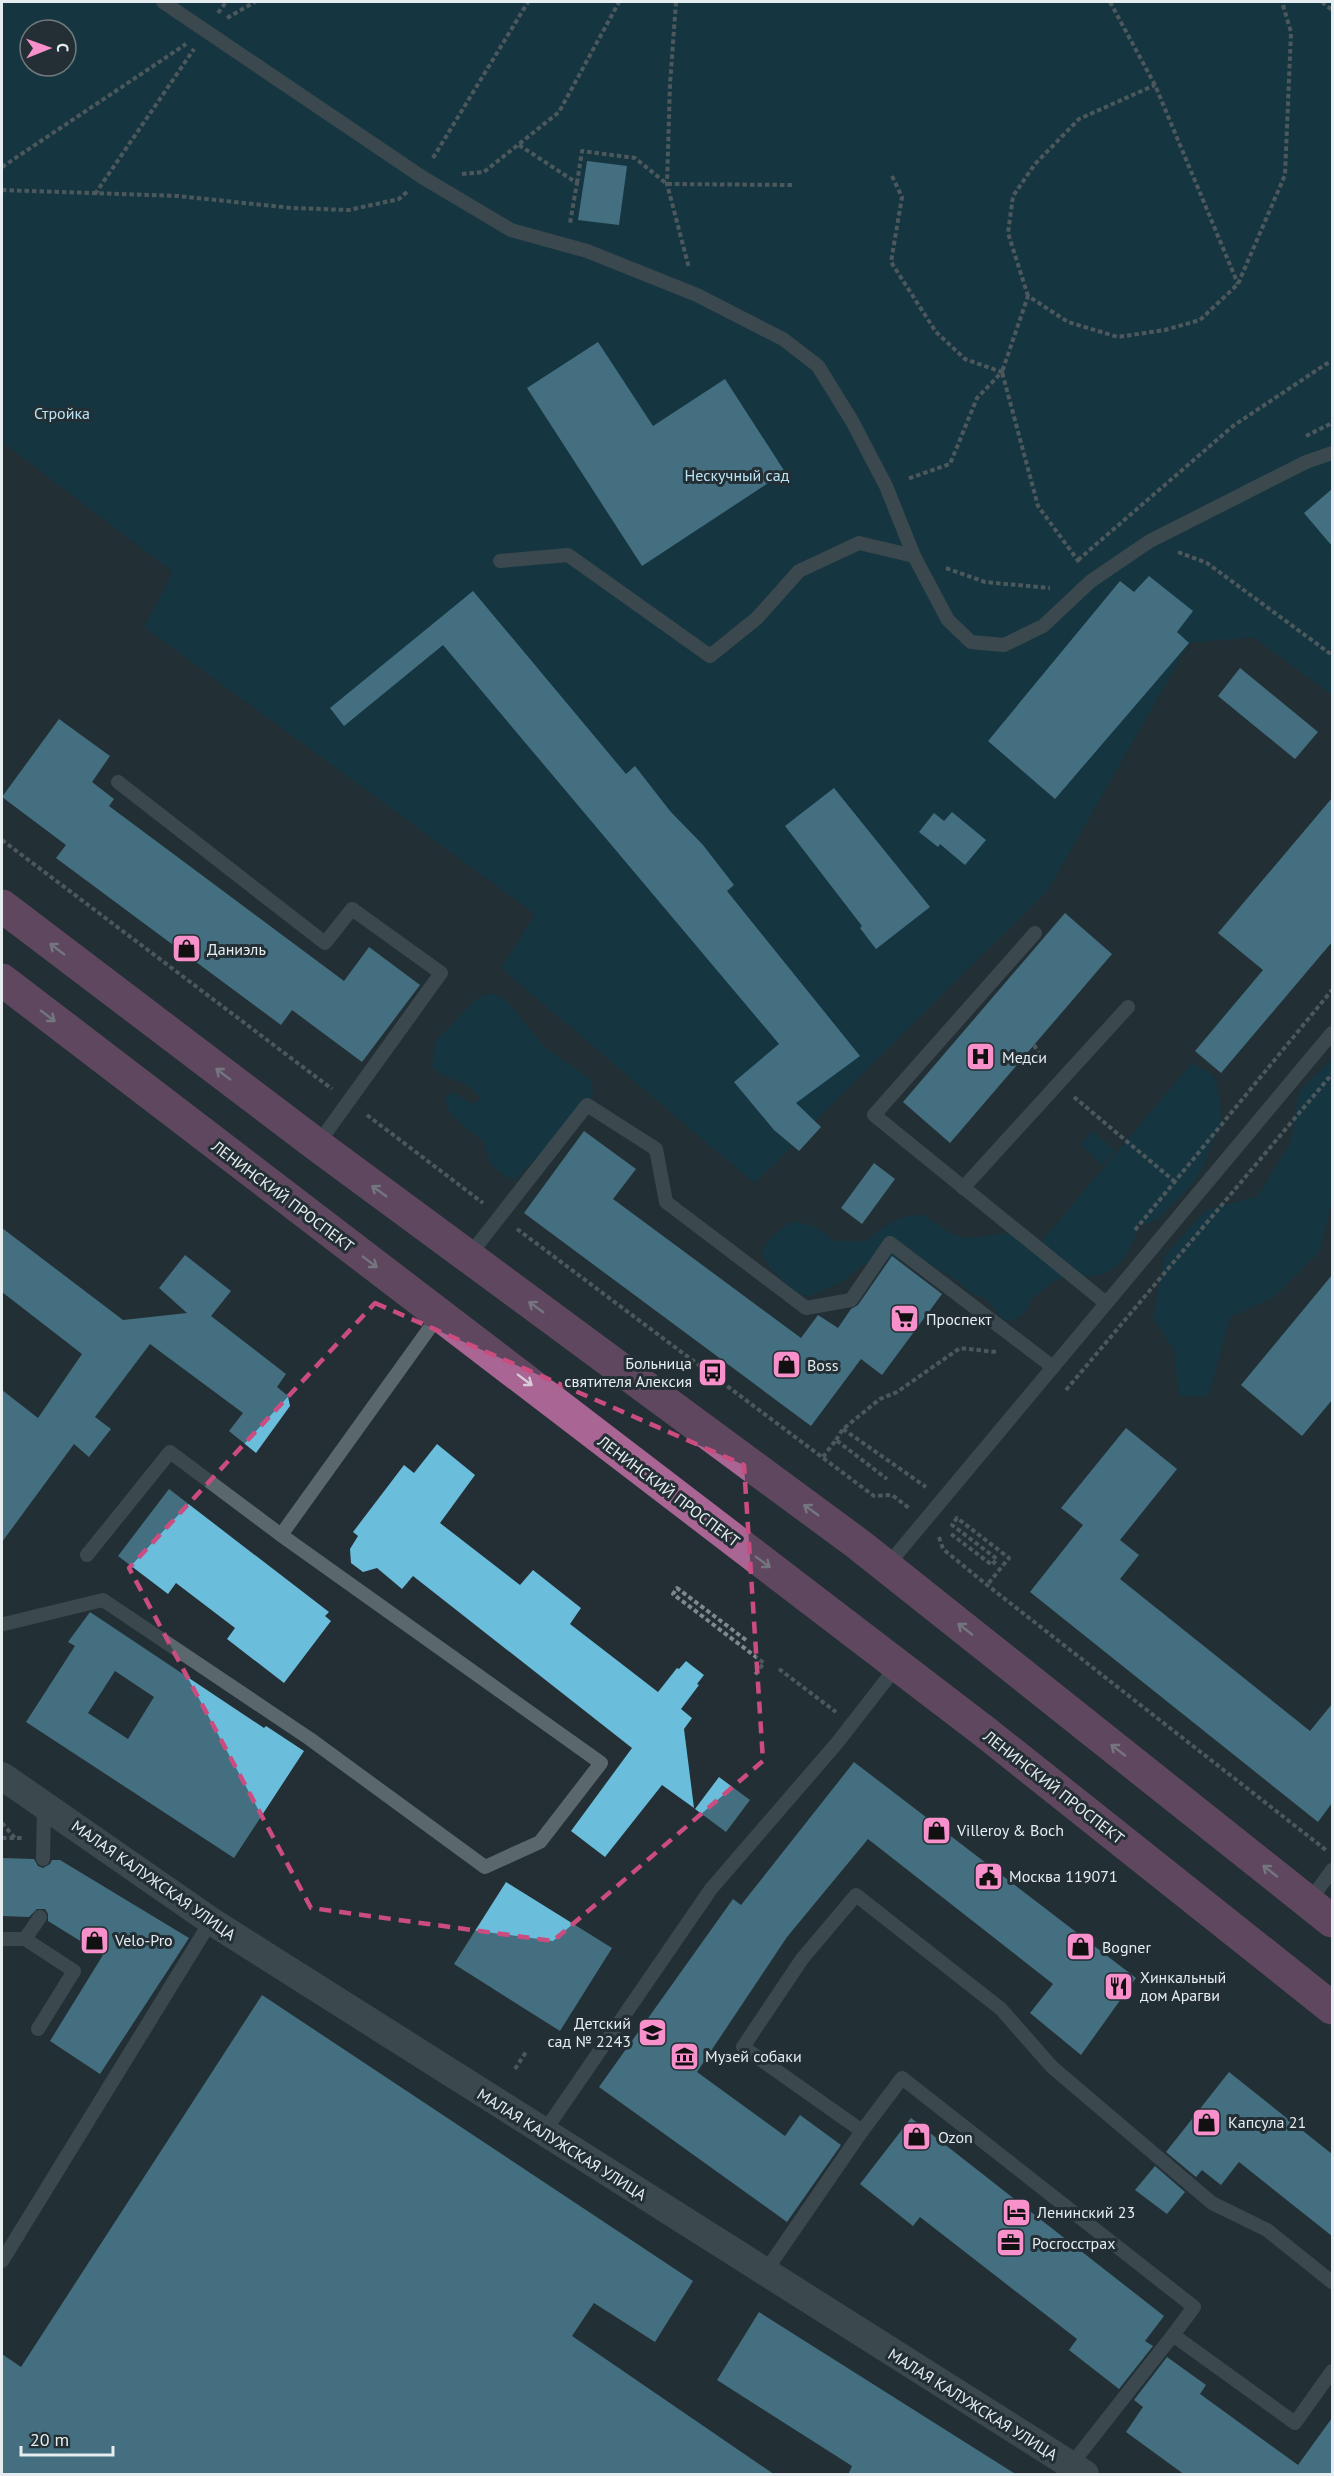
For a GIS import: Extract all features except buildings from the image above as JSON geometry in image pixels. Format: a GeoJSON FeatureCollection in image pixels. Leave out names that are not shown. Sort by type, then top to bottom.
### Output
{"type":"FeatureCollection","features":[{"type":"Feature","properties":{"kind":"main road"},"geometry":{"type":"LineString","coordinates":[[2,906],[317,1145],[886,1567],[1321,1911]]}},
{"type":"Feature","properties":{"kind":"main road","name":"ЛЕНИНСКИЙ ПРОСПЕКТ"},"geometry":{"type":"LineString","coordinates":[[2,980],[897,1666],[1332,2008]]}},
{"type":"Feature","properties":{"kind":"street","name":"МАЛАЯ КАЛУЖСКАЯ УЛИЦА"},"geometry":{"type":"LineString","coordinates":[[2,1776],[211,1922],[1078,2470]]}},
{"type":"Feature","properties":{"kind":"street"},"geometry":{"type":"LineString","coordinates":[[2,1803],[44,1805]]}},
{"type":"Feature","properties":{"kind":"lane"},"geometry":{"type":"LineString","coordinates":[[163,2],[422,177],[511,230],[587,251],[697,295],[783,339],[818,366],[852,421],[886,486],[915,556],[948,620],[971,642],[1004,645],[1042,626],[1091,580],[1150,541],[1306,462],[1332,453]]}},
{"type":"Feature","properties":{"kind":"lane"},"geometry":{"type":"LineString","coordinates":[[500,561],[568,555],[710,656],[757,618],[799,571],[860,543],[915,556]]}},
{"type":"Feature","properties":{"kind":"lane"},"geometry":{"type":"LineString","coordinates":[[118,782],[325,943],[352,909],[441,973],[317,1145]]}},
{"type":"Feature","properties":{"kind":"lane"},"geometry":{"type":"LineString","coordinates":[[1035,933],[873,1115],[1106,1303]]}},
{"type":"Feature","properties":{"kind":"lane"},"geometry":{"type":"LineString","coordinates":[[963,1188],[1128,1007]]}},
{"type":"Feature","properties":{"kind":"lane"},"geometry":{"type":"LineString","coordinates":[[886,1567],[1332,1033]]}},
{"type":"Feature","properties":{"kind":"lane"},"geometry":{"type":"LineString","coordinates":[[468,1257],[587,1104],[656,1149],[666,1202],[806,1308],[851,1300],[890,1243],[1053,1367]]}},
{"type":"Feature","properties":{"kind":"lane"},"geometry":{"type":"LineString","coordinates":[[281,1535],[439,1315]]}},
{"type":"Feature","properties":{"kind":"lane"},"geometry":{"type":"LineString","coordinates":[[4,1624],[103,1600],[310,1739],[485,1867],[540,1842],[601,1763],[281,1535],[170,1452],[87,1555]]}},
{"type":"Feature","properties":{"kind":"lane"},"geometry":{"type":"LineString","coordinates":[[544,2132],[711,1889],[837,1743],[897,1666]]}},
{"type":"Feature","properties":{"kind":"lane"},"geometry":{"type":"LineString","coordinates":[[43,1859],[44,1805]]}},
{"type":"Feature","properties":{"kind":"lane"},"geometry":{"type":"LineString","coordinates":[[1321,1911],[1332,1869]]}},
{"type":"Feature","properties":{"kind":"lane"},"geometry":{"type":"LineString","coordinates":[[862,2131],[743,2047],[802,1959],[856,1895],[1001,2009],[1052,2067],[1212,2203],[1267,2230],[1332,2282]]}},
{"type":"Feature","properties":{"kind":"lane"},"geometry":{"type":"LineString","coordinates":[[25,1939],[40,1917]]}},
{"type":"Feature","properties":{"kind":"lane"},"geometry":{"type":"LineString","coordinates":[[2,2261],[211,1922]]}},
{"type":"Feature","properties":{"kind":"lane"},"geometry":{"type":"LineString","coordinates":[[2,1939],[25,1939],[74,1971],[38,2029]]}},
{"type":"Feature","properties":{"kind":"lane"},"geometry":{"type":"LineString","coordinates":[[765,2272],[862,2131],[902,2078],[1194,2307],[1078,2470]]}},
{"type":"Feature","properties":{"kind":"lane"},"geometry":{"type":"LineString","coordinates":[[1173,2334],[1294,2423],[1332,2371]]}},
{"type":"Feature","properties":{"kind":"path"},"geometry":{"type":"LineString","coordinates":[[95,195],[226,2]]}},
{"type":"Feature","properties":{"kind":"path"},"geometry":{"type":"LineString","coordinates":[[2,167],[206,31],[255,2]]}},
{"type":"Feature","properties":{"kind":"path"},"geometry":{"type":"LineString","coordinates":[[2,190],[95,195],[178,196],[292,208],[349,210],[399,199],[422,177],[528,2]]}},
{"type":"Feature","properties":{"kind":"path"},"geometry":{"type":"LineString","coordinates":[[422,177],[484,172],[559,112],[620,2]]}},
{"type":"Feature","properties":{"kind":"path"},"geometry":{"type":"LineString","coordinates":[[676,2],[670,84],[667,184],[697,295]]}},
{"type":"Feature","properties":{"kind":"path"},"geometry":{"type":"LineString","coordinates":[[1110,2],[1155,85],[1238,284]]}},
{"type":"Feature","properties":{"kind":"path"},"geometry":{"type":"LineString","coordinates":[[1028,296],[1068,322],[1118,337],[1165,330],[1200,320],[1238,284],[1285,175],[1291,32],[1282,2]]}},
{"type":"Feature","properties":{"kind":"path"},"geometry":{"type":"LineString","coordinates":[[1322,2],[1332,10]]}},
{"type":"Feature","properties":{"kind":"path"},"geometry":{"type":"LineString","coordinates":[[886,486],[950,464],[977,398],[1002,372],[1028,296],[1008,233],[1013,196],[1035,164],[1079,119],[1155,85]]}},
{"type":"Feature","properties":{"kind":"path"},"geometry":{"type":"LineString","coordinates":[[519,145],[577,183]]}},
{"type":"Feature","properties":{"kind":"path"},"geometry":{"type":"LineString","coordinates":[[587,251],[570,224],[582,151],[635,158],[667,184],[793,185]]}},
{"type":"Feature","properties":{"kind":"path"},"geometry":{"type":"LineString","coordinates":[[892,176],[902,197],[891,262],[936,332],[965,359],[1002,372]]}},
{"type":"Feature","properties":{"kind":"path"},"geometry":{"type":"LineString","coordinates":[[1077,561],[1233,426],[1332,362]]}},
{"type":"Feature","properties":{"kind":"path"},"geometry":{"type":"LineString","coordinates":[[915,556],[986,582],[1046,589],[1091,580],[1038,506],[1002,372]]}},
{"type":"Feature","properties":{"kind":"path"},"geometry":{"type":"LineString","coordinates":[[1150,541],[1207,563],[1332,655]]}},
{"type":"Feature","properties":{"kind":"path"},"geometry":{"type":"LineString","coordinates":[[2,840],[874,1496],[892,1495],[936,1528],[943,1549],[987,1586],[1332,1856]]}},
{"type":"Feature","properties":{"kind":"path"},"geometry":{"type":"LineString","coordinates":[[1131,1235],[1332,990]]}},
{"type":"Feature","properties":{"kind":"path"},"geometry":{"type":"LineString","coordinates":[[1034,1046],[1058,1084],[1174,1181]]}},
{"type":"Feature","properties":{"kind":"path"},"geometry":{"type":"LineString","coordinates":[[823,1457],[843,1429],[880,1399],[897,1392],[960,1348],[1015,1354],[1027,1347]]}},
{"type":"Feature","properties":{"kind":"path"},"geometry":{"type":"LineString","coordinates":[[843,1429],[927,1488]]}},
{"type":"Feature","properties":{"kind":"path"},"geometry":{"type":"LineString","coordinates":[[836,1440],[888,1479]]}},
{"type":"Feature","properties":{"kind":"path"},"geometry":{"type":"LineString","coordinates":[[951,1534],[992,1565],[997,1559],[952,1525],[957,1518],[1009,1558],[987,1586]]}},
{"type":"Feature","properties":{"kind":"path"},"geometry":{"type":"LineString","coordinates":[[746,1640],[677,1588],[673,1594],[764,1663],[755,1675]]}},
{"type":"Feature","properties":{"kind":"path"},"geometry":{"type":"LineString","coordinates":[[779,1669],[843,1718]]}},
{"type":"Feature","properties":{"kind":"path"},"geometry":{"type":"LineString","coordinates":[[2,1822],[16,1838]]}},
{"type":"Feature","properties":{"kind":"path"},"geometry":{"type":"LineString","coordinates":[[515,2069],[526,2052]]}},
{"type":"Feature","properties":{"kind":"highlighted area"},"geometry":{"type":"Polygon","coordinates":[[[375,1303],[744,1465],[763,1761],[553,1941],[311,1908],[129,1568],[375,1303]]]}},
{"type":"Feature","properties":{"kind":"green space","name":"Нескучный сад"},"geometry":{"type":"Polygon","coordinates":[[[2,2],[1332,2],[1332,695],[1253,637],[1189,643],[1048,890],[815,1121],[780,1135],[793,1146],[754,1183],[501,968],[535,914],[144,627],[173,572],[2,442],[2,2]]]}},
{"type":"Feature","properties":{"kind":"green space"},"geometry":{"type":"Polygon","coordinates":[[[494,994],[505,999],[544,1046],[592,1081],[593,1097],[586,1107],[515,1180],[503,1174],[490,1162],[485,1143],[449,1111],[445,1098],[453,1092],[472,1104],[481,1099],[465,1084],[444,1076],[432,1067],[435,1042],[474,1001],[484,995],[494,994]]]}},
{"type":"Feature","properties":{"kind":"green space"},"geometry":{"type":"Polygon","coordinates":[[[1332,1059],[1332,1201],[1319,1252],[1274,1297],[1230,1317],[1208,1397],[1179,1396],[1174,1350],[1153,1319],[1165,1255],[1206,1210],[1258,1196],[1291,1141],[1299,1091],[1332,1059]]]}},
{"type":"Feature","properties":{"kind":"green space"},"geometry":{"type":"Polygon","coordinates":[[[1192,1063],[1212,1074],[1217,1083],[1222,1122],[1205,1164],[1191,1186],[1158,1219],[1150,1223],[1139,1224],[1128,1252],[1117,1266],[1100,1275],[1061,1278],[1054,1281],[1031,1298],[1028,1308],[1014,1319],[1004,1321],[987,1300],[970,1292],[958,1281],[921,1259],[864,1264],[842,1282],[808,1297],[787,1285],[762,1255],[769,1241],[790,1222],[814,1227],[833,1241],[867,1241],[896,1220],[914,1215],[930,1219],[958,1236],[975,1237],[1014,1233],[1040,1243],[1192,1063]]]}},
{"type":"Feature","properties":{"kind":"green space"},"geometry":{"type":"Polygon","coordinates":[[[1093,1131],[1115,1151],[1102,1165],[1080,1144],[1093,1131]]]}},
{"type":"Feature","properties":{"kind":"place","name":"Даниэль"},"geometry":{"type":"Point","coordinates":[186,949]}},
{"type":"Feature","properties":{"kind":"place","name":"Медси"},"geometry":{"type":"Point","coordinates":[981,1057]}},
{"type":"Feature","properties":{"kind":"place","name":"Проспект"},"geometry":{"type":"Point","coordinates":[905,1319]}},
{"type":"Feature","properties":{"kind":"place","name":"Boss"},"geometry":{"type":"Point","coordinates":[786,1365]}},
{"type":"Feature","properties":{"kind":"place","name":"Больница святителя Алексия"},"geometry":{"type":"Point","coordinates":[713,1372]}},
{"type":"Feature","properties":{"kind":"place","name":"Villeroy & Boch"},"geometry":{"type":"Point","coordinates":[936,1830]}},
{"type":"Feature","properties":{"kind":"place","name":"Москва 119071"},"geometry":{"type":"Point","coordinates":[988,1876]}},
{"type":"Feature","properties":{"kind":"place","name":"Velo-Pro"},"geometry":{"type":"Point","coordinates":[94,1940]}},
{"type":"Feature","properties":{"kind":"place","name":"Bogner"},"geometry":{"type":"Point","coordinates":[1081,1947]}},
{"type":"Feature","properties":{"kind":"place","name":"Хинкальный дом Арагви"},"geometry":{"type":"Point","coordinates":[1119,1986]}},
{"type":"Feature","properties":{"kind":"place","name":"Детский сад № 2243"},"geometry":{"type":"Point","coordinates":[652,2032]}},
{"type":"Feature","properties":{"kind":"place","name":"Музей собаки"},"geometry":{"type":"Point","coordinates":[684,2056]}},
{"type":"Feature","properties":{"kind":"place","name":"Капсула 21"},"geometry":{"type":"Point","coordinates":[1207,2122]}},
{"type":"Feature","properties":{"kind":"place","name":"Ozon"},"geometry":{"type":"Point","coordinates":[917,2137]}},
{"type":"Feature","properties":{"kind":"place","name":"Ленинский 23"},"geometry":{"type":"Point","coordinates":[1016,2212]}},
{"type":"Feature","properties":{"kind":"place","name":"Росгосстрах"},"geometry":{"type":"Point","coordinates":[1011,2243]}},
{"type":"Feature","properties":{"kind":"park label","name":"Стройка"},"geometry":{"type":"Point","coordinates":[62,413]}}]}
